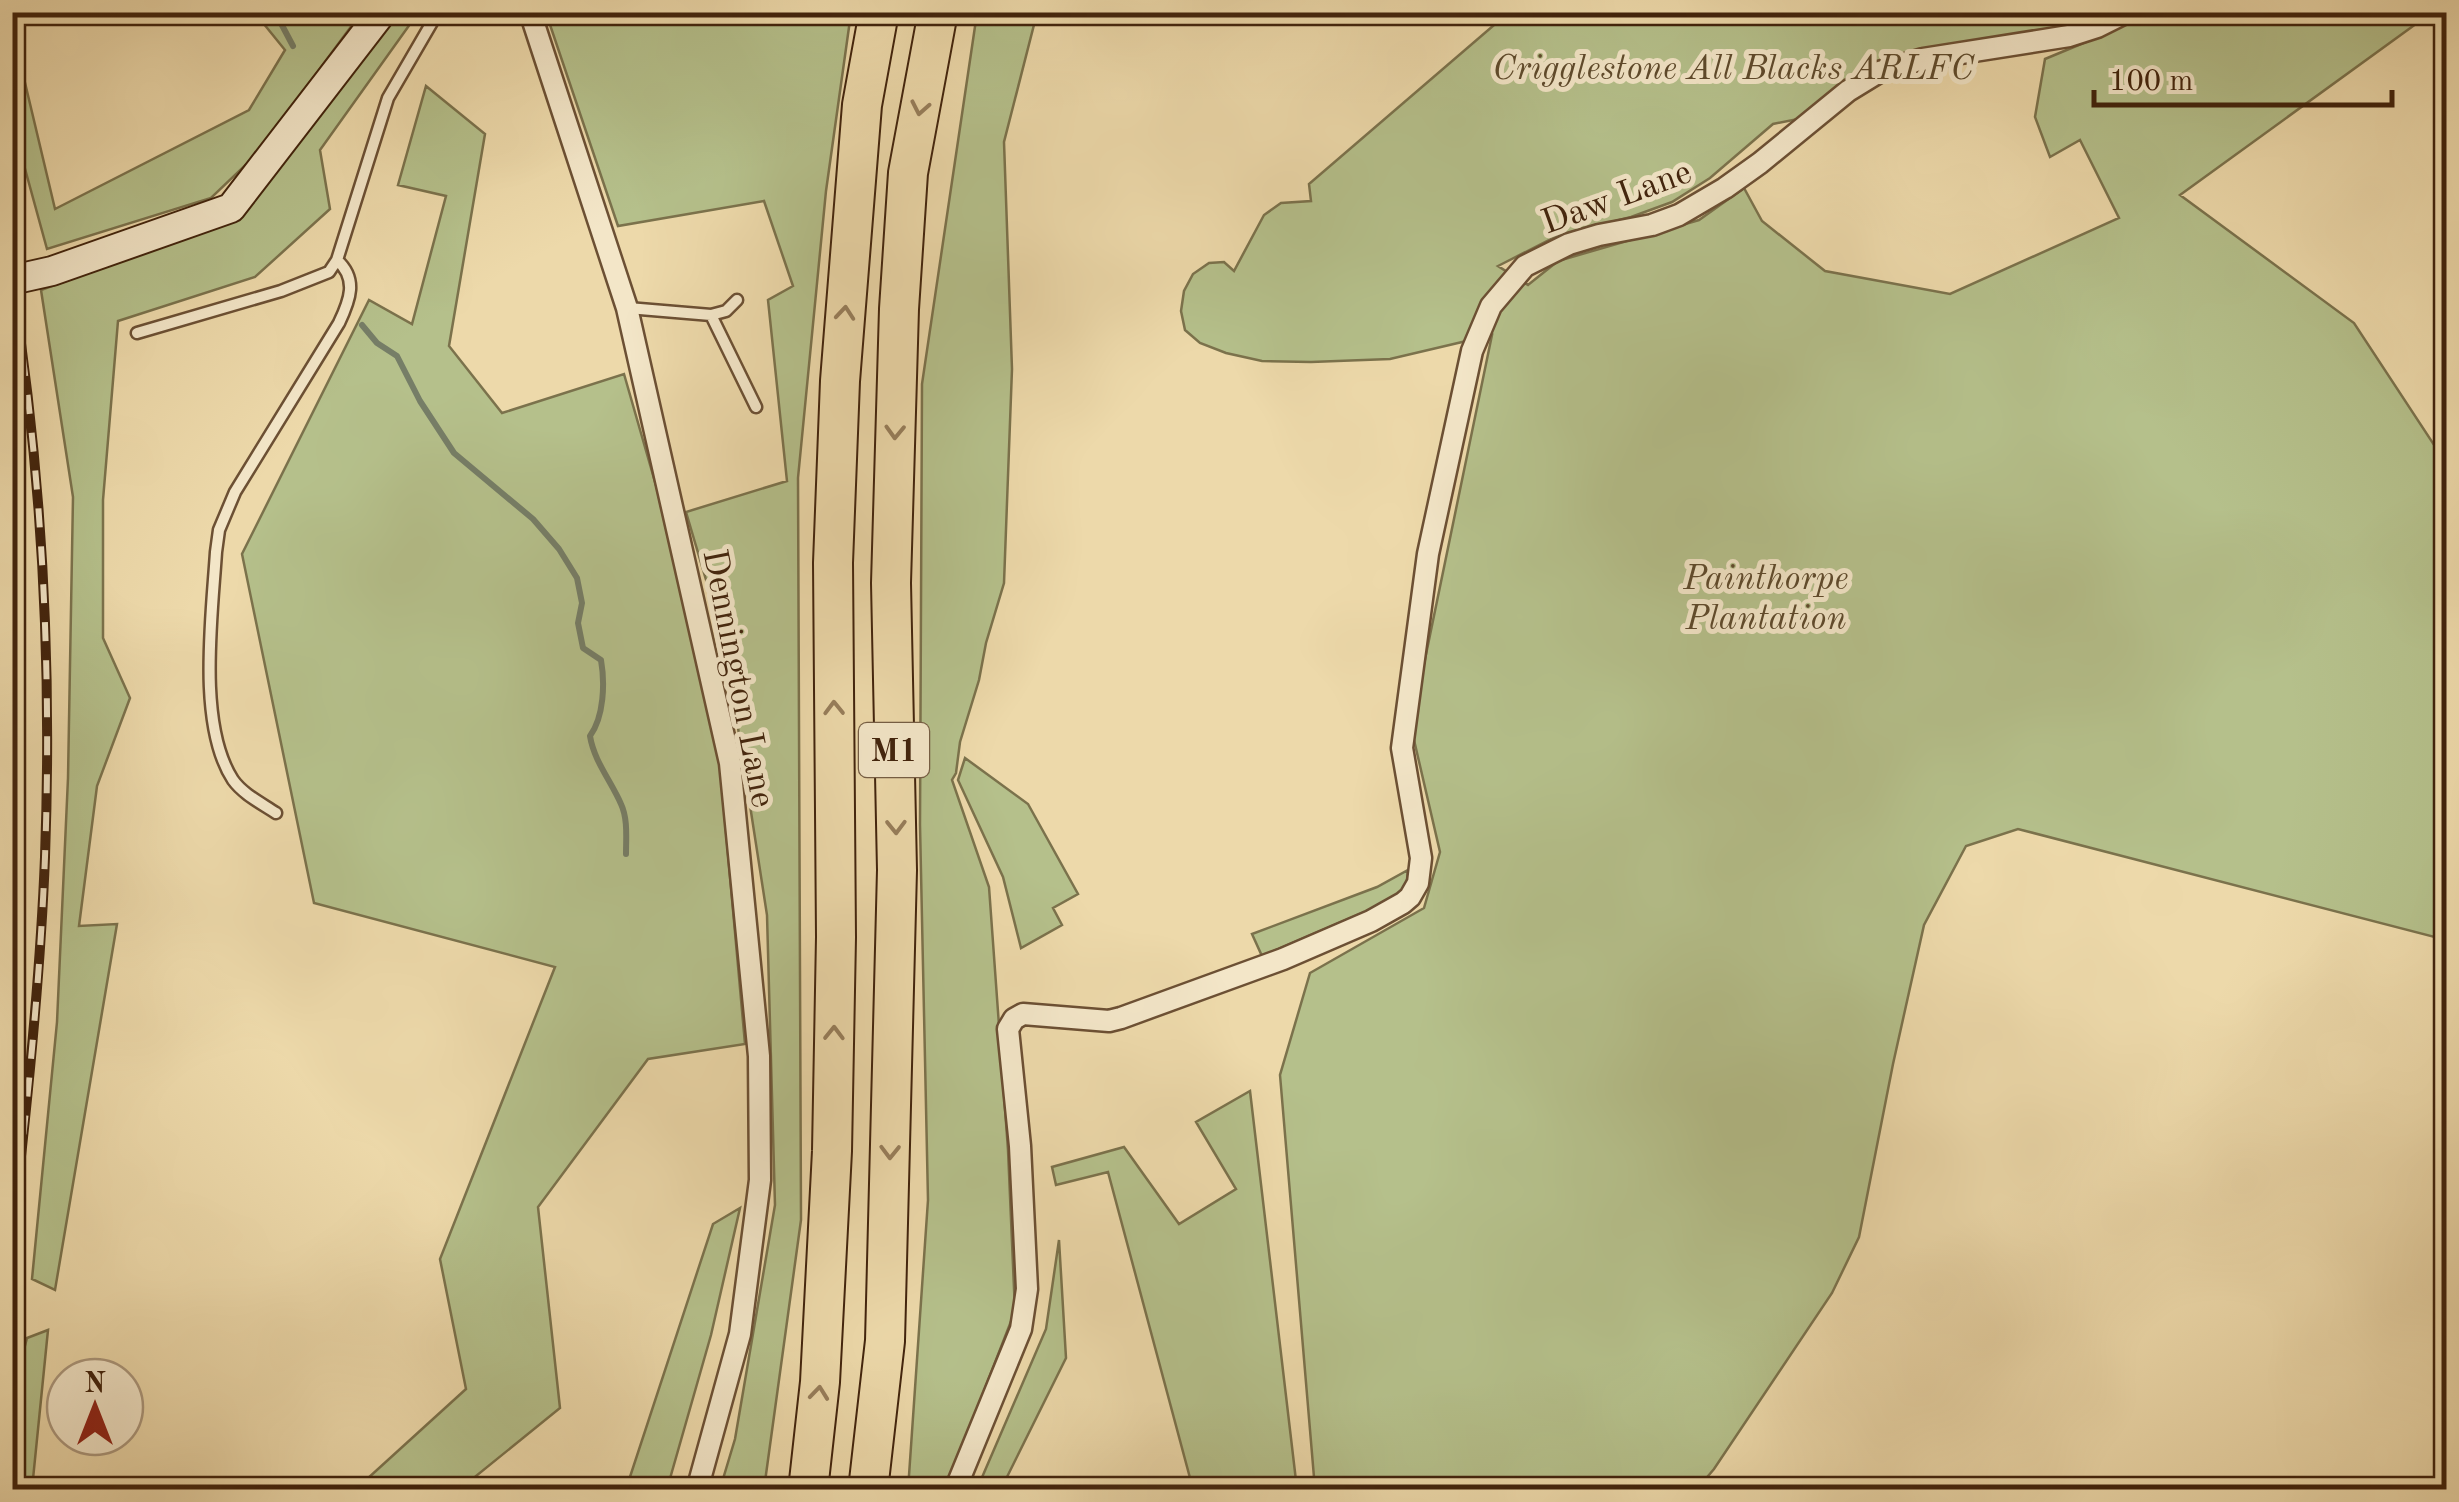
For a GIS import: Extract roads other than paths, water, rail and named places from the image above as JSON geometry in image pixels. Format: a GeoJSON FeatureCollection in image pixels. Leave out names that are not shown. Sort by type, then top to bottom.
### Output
{"type":"FeatureCollection","features":[{"type":"Feature","properties":{"kind":"highway","name":"M1"},"geometry":{"type":"LineString","coordinates":[[808,1490],[820,1382],[832,1152],[836,937],[833,563],[840,382],[862,105],[879,12]]}},
{"type":"Feature","properties":{"kind":"highway","name":"M1"},"geometry":{"type":"LineString","coordinates":[[868,1490],[885,1341],[897,870],[891,583],[898,309],[908,173],[938,12]]}},
{"type":"Feature","properties":{"kind":"street"},"geometry":{"type":"LineString","coordinates":[[12,280],[52,271],[231,208],[382,12]]}},
{"type":"Feature","properties":{"kind":"street","name":"Dennington Lane"},"geometry":{"type":"LineString","coordinates":[[530,12],[627,308],[730,764],[760,1056],[760,1180],[740,1334],[697,1490]]}},
{"type":"Feature","properties":{"kind":"street","name":"Daw Lane"},"geometry":{"type":"LineString","coordinates":[[955,1490],[1020,1330],[1028,1289],[1008,1029],[1014,1019],[1024,1014],[1109,1021],[1121,1018],[1283,959],[1371,921],[1404,903],[1418,884],[1421,858],[1402,748],[1428,554],[1472,350],[1491,306],[1525,266],[1569,244],[1680,215],[1725,188],[1848,91],[1880,72],[1923,59],[2069,36],[2127,12]]}},
{"type":"Feature","properties":{"kind":"lane"},"geometry":{"type":"LineString","coordinates":[[137,333],[329,272],[337,260],[388,98],[438,12]]}},
{"type":"Feature","properties":{"kind":"lane"},"geometry":{"type":"LineString","coordinates":[[276,813],[241,789],[222,757],[211,695],[218,530],[235,492],[347,306],[349,276],[337,260]]}},
{"type":"Feature","properties":{"kind":"lane"},"geometry":{"type":"LineString","coordinates":[[627,308],[711,316],[726,311],[737,300]]}},
{"type":"Feature","properties":{"kind":"lane"},"geometry":{"type":"LineString","coordinates":[[711,316],[756,406]]}},
{"type":"Feature","properties":{"kind":"waterway"},"geometry":{"type":"LineString","coordinates":[[275,12],[293,46]]}},
{"type":"Feature","properties":{"kind":"waterway"},"geometry":{"type":"LineString","coordinates":[[362,325],[377,343],[397,356],[454,453],[533,519],[577,578],[583,648],[601,660],[602,669],[601,710],[590,736],[623,810],[626,854]]}},
{"type":"Feature","properties":{"kind":"railway"},"geometry":{"type":"LineString","coordinates":[[12,282],[37,496],[47,713],[40,952],[12,1235]]}},
{"type":"Feature","properties":{"kind":"park label","name":"Crigglestone All Blacks ARLFC"},"geometry":{"type":"Point","coordinates":[1733,67]}},
{"type":"Feature","properties":{"kind":"park label","name":"Painthorpe Plantation"},"geometry":{"type":"Point","coordinates":[1766,597]}}]}
